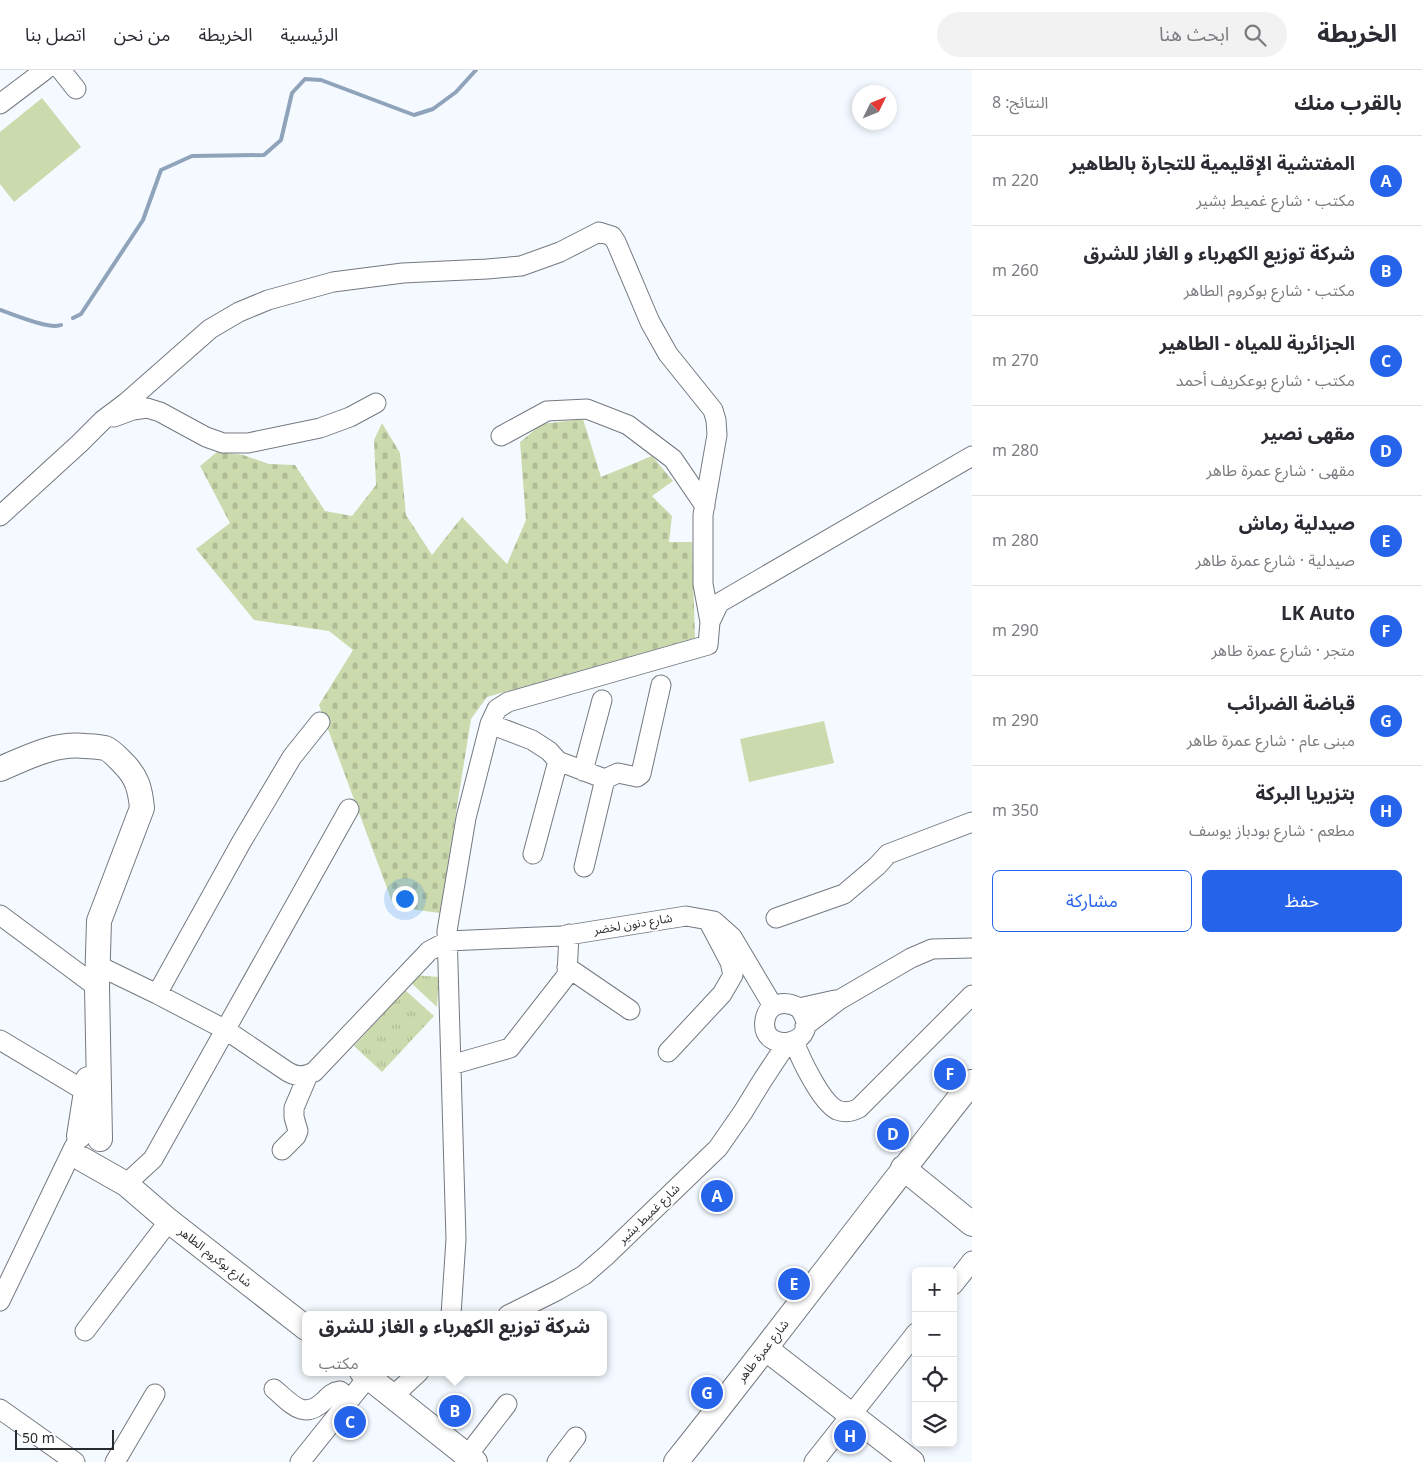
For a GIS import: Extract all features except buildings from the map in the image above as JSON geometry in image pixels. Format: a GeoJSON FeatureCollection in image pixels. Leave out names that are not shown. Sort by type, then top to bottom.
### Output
{"type":"FeatureCollection","features":[{"type":"Feature","properties":{"kind":"main road"},"geometry":{"type":"LineString","coordinates":[[0,769],[34,753],[53,748],[73,745],[106,749],[133,774],[141,792],[142,808],[100,921],[97,1028],[87,1145]]}},
{"type":"Feature","properties":{"kind":"main road"},"geometry":{"type":"LineString","coordinates":[[87,1145],[85,1091],[97,1028]]}},
{"type":"Feature","properties":{"kind":"main road","name":"شارع عمرة طاهر"},"geometry":{"type":"LineString","coordinates":[[676,1462],[766,1349],[903,1168],[972,1082]]}},
{"type":"Feature","properties":{"kind":"main road","name":"شارع بوكروم الطاهر"},"geometry":{"type":"LineString","coordinates":[[87,1145],[126,1184],[168,1221],[302,1325]]}},
{"type":"Feature","properties":{"kind":"main road"},"geometry":{"type":"LineString","coordinates":[[903,1168],[972,1224]]}},
{"type":"Feature","properties":{"kind":"main road"},"geometry":{"type":"LineString","coordinates":[[766,1349],[912,1462]]}},
{"type":"Feature","properties":{"kind":"main road"},"geometry":{"type":"LineString","coordinates":[[366,1376],[471,1459]]}},
{"type":"Feature","properties":{"kind":"street"},"geometry":{"type":"LineString","coordinates":[[0,104],[45,70]]}},
{"type":"Feature","properties":{"kind":"street"},"geometry":{"type":"LineString","coordinates":[[61,70],[76,89]]}},
{"type":"Feature","properties":{"kind":"street"},"geometry":{"type":"LineString","coordinates":[[0,516],[80,444],[103,420],[127,402],[210,329],[239,312],[268,300],[333,282],[403,273],[521,266],[560,252],[599,232],[612,236],[650,322],[668,354],[713,410],[717,435],[704,515],[703,584],[710,622],[708,645],[508,702],[497,709],[490,724],[466,818],[448,931],[456,1239],[451,1311]]}},
{"type":"Feature","properties":{"kind":"street"},"geometry":{"type":"LineString","coordinates":[[103,420],[133,410],[147,408],[160,412],[206,437],[223,443],[248,443],[320,428],[350,417],[376,403]]}},
{"type":"Feature","properties":{"kind":"street"},"geometry":{"type":"LineString","coordinates":[[501,436],[547,411],[586,409],[628,425],[673,459],[705,506]]}},
{"type":"Feature","properties":{"kind":"street"},"geometry":{"type":"LineString","coordinates":[[710,622],[719,603],[972,456]]}},
{"type":"Feature","properties":{"kind":"street"},"geometry":{"type":"LineString","coordinates":[[490,724],[532,740],[549,751],[558,761],[605,779],[618,773],[636,776],[640,774],[661,685]]}},
{"type":"Feature","properties":{"kind":"street"},"geometry":{"type":"LineString","coordinates":[[583,771],[602,700]]}},
{"type":"Feature","properties":{"kind":"street"},"geometry":{"type":"LineString","coordinates":[[157,994],[242,841],[292,757],[320,722]]}},
{"type":"Feature","properties":{"kind":"street"},"geometry":{"type":"LineString","coordinates":[[533,854],[558,761]]}},
{"type":"Feature","properties":{"kind":"street"},"geometry":{"type":"LineString","coordinates":[[584,867],[605,779]]}},
{"type":"Feature","properties":{"kind":"street"},"geometry":{"type":"LineString","coordinates":[[126,1184],[153,1158],[349,809]]}},
{"type":"Feature","properties":{"kind":"street"},"geometry":{"type":"LineString","coordinates":[[776,918],[844,894],[888,854],[972,822]]}},
{"type":"Feature","properties":{"kind":"street"},"geometry":{"type":"LineString","coordinates":[[0,915],[97,976],[157,994],[226,1030],[294,1075],[301,1076],[314,1072],[429,951],[448,941]]}},
{"type":"Feature","properties":{"kind":"street","name":"شارع دنون لخضر"},"geometry":{"type":"LineString","coordinates":[[448,941],[569,934],[686,916],[714,921],[732,937],[773,1006]]}},
{"type":"Feature","properties":{"kind":"street"},"geometry":{"type":"LineString","coordinates":[[668,1052],[722,994],[733,976],[730,962],[708,920]]}},
{"type":"Feature","properties":{"kind":"street"},"geometry":{"type":"LineString","coordinates":[[451,1066],[510,1048],[567,975],[569,934]]}},
{"type":"Feature","properties":{"kind":"street"},"geometry":{"type":"LineString","coordinates":[[805,1026],[839,1000],[911,958],[932,949],[972,948]]}},
{"type":"Feature","properties":{"kind":"street"},"geometry":{"type":"LineString","coordinates":[[567,967],[630,1010]]}},
{"type":"Feature","properties":{"kind":"street"},"geometry":{"type":"LineString","coordinates":[[791,1042],[832,1107],[839,1111],[853,1111],[859,1108],[972,995]]}},
{"type":"Feature","properties":{"kind":"street"},"geometry":{"type":"LineString","coordinates":[[799,1008],[839,1000]]}},
{"type":"Feature","properties":{"kind":"street"},"geometry":{"type":"LineString","coordinates":[[786,1002],[799,1008],[805,1020],[803,1032],[791,1042],[781,1043],[770,1036],[766,1031],[765,1024],[768,1011],[773,1006],[786,1002]]}},
{"type":"Feature","properties":{"kind":"street"},"geometry":{"type":"LineString","coordinates":[[762,1081],[770,1036]]}},
{"type":"Feature","properties":{"kind":"street"},"geometry":{"type":"LineString","coordinates":[[0,1040],[85,1091]]}},
{"type":"Feature","properties":{"kind":"street","name":"شارع غميط بشير"},"geometry":{"type":"LineString","coordinates":[[516,1311],[558,1290],[584,1274],[607,1255],[718,1148],[762,1081],[791,1042]]}},
{"type":"Feature","properties":{"kind":"street"},"geometry":{"type":"LineString","coordinates":[[282,1150],[296,1136],[298,1131],[294,1117],[294,1108],[308,1075]]}},
{"type":"Feature","properties":{"kind":"street"},"geometry":{"type":"LineString","coordinates":[[0,1301],[87,1145]]}},
{"type":"Feature","properties":{"kind":"street"},"geometry":{"type":"LineString","coordinates":[[85,1330],[168,1221]]}},
{"type":"Feature","properties":{"kind":"street"},"geometry":{"type":"LineString","coordinates":[[957,1280],[972,1262]]}},
{"type":"Feature","properties":{"kind":"street"},"geometry":{"type":"LineString","coordinates":[[814,1462],[912,1338]]}},
{"type":"Feature","properties":{"kind":"street"},"geometry":{"type":"LineString","coordinates":[[300,1462],[350,1399],[364,1376]]}},
{"type":"Feature","properties":{"kind":"street"},"geometry":{"type":"LineString","coordinates":[[393,1396],[415,1376]]}},
{"type":"Feature","properties":{"kind":"street"},"geometry":{"type":"LineString","coordinates":[[274,1389],[300,1410],[310,1410],[318,1407],[334,1392],[340,1391],[350,1399]]}},
{"type":"Feature","properties":{"kind":"street"},"geometry":{"type":"LineString","coordinates":[[115,1462],[155,1394]]}},
{"type":"Feature","properties":{"kind":"street"},"geometry":{"type":"LineString","coordinates":[[471,1459],[507,1404]]}},
{"type":"Feature","properties":{"kind":"street"},"geometry":{"type":"LineString","coordinates":[[0,1409],[75,1462]]}},
{"type":"Feature","properties":{"kind":"street"},"geometry":{"type":"LineString","coordinates":[[557,1462],[576,1437]]}},
{"type":"Feature","properties":{"kind":"green space"},"geometry":{"type":"Polygon","coordinates":[[[42,98],[81,147],[14,202],[0,184],[0,132],[42,98]]]}},
{"type":"Feature","properties":{"kind":"green space"},"geometry":{"type":"Polygon","coordinates":[[[583,419],[601,477],[652,456],[673,481],[652,496],[672,516],[669,542],[692,542],[695,638],[487,697],[471,719],[440,913],[394,907],[319,705],[353,650],[329,631],[254,620],[196,549],[230,523],[200,466],[217,452],[243,455],[269,464],[295,465],[325,511],[352,516],[376,485],[374,440],[382,423],[400,453],[406,515],[432,555],[462,517],[507,564],[526,520],[520,442],[542,424],[583,419]]]}},
{"type":"Feature","properties":{"kind":"green space"},"geometry":{"type":"Polygon","coordinates":[[[824,721],[834,763],[749,782],[740,739],[824,721]]]}},
{"type":"Feature","properties":{"kind":"green space"},"geometry":{"type":"Polygon","coordinates":[[[413,975],[439,977],[437,1007],[408,980],[413,975]]]}},
{"type":"Feature","properties":{"kind":"green space"},"geometry":{"type":"Polygon","coordinates":[[[405,990],[434,1016],[382,1072],[354,1046],[405,990]]]}},
{"type":"Feature","properties":{"kind":"waterway"},"geometry":{"type":"LineString","coordinates":[[73,318],[81,314],[143,220],[161,170],[192,156],[264,155],[281,140],[292,93],[305,79],[321,80],[414,115],[433,109],[456,92],[476,70]]}},
{"type":"Feature","properties":{"kind":"waterway"},"geometry":{"type":"LineString","coordinates":[[0,310],[40,324],[61,325]]}},
{"type":"Feature","properties":{"kind":"place","name":"LK Auto"},"geometry":{"type":"Point","coordinates":[950,1074]}},
{"type":"Feature","properties":{"kind":"place","name":"مقهى نصير"},"geometry":{"type":"Point","coordinates":[893,1134]}},
{"type":"Feature","properties":{"kind":"place","name":"المفتشية الإقليمية للتجارة بالطاهير"},"geometry":{"type":"Point","coordinates":[717,1196]}},
{"type":"Feature","properties":{"kind":"place","name":"صيدلية رماش"},"geometry":{"type":"Point","coordinates":[794,1284]}},
{"type":"Feature","properties":{"kind":"place","name":"قباضة الضرائب"},"geometry":{"type":"Point","coordinates":[707,1393]}},
{"type":"Feature","properties":{"kind":"place","name":"شركة توزيع الكهرباء و الغاز للشرق"},"geometry":{"type":"Point","coordinates":[455,1411]}},
{"type":"Feature","properties":{"kind":"place","name":"الجزائرية للمياه - الطاهير"},"geometry":{"type":"Point","coordinates":[350,1422]}},
{"type":"Feature","properties":{"kind":"place","name":"بتزيريا البركة"},"geometry":{"type":"Point","coordinates":[850,1436]}}]}
